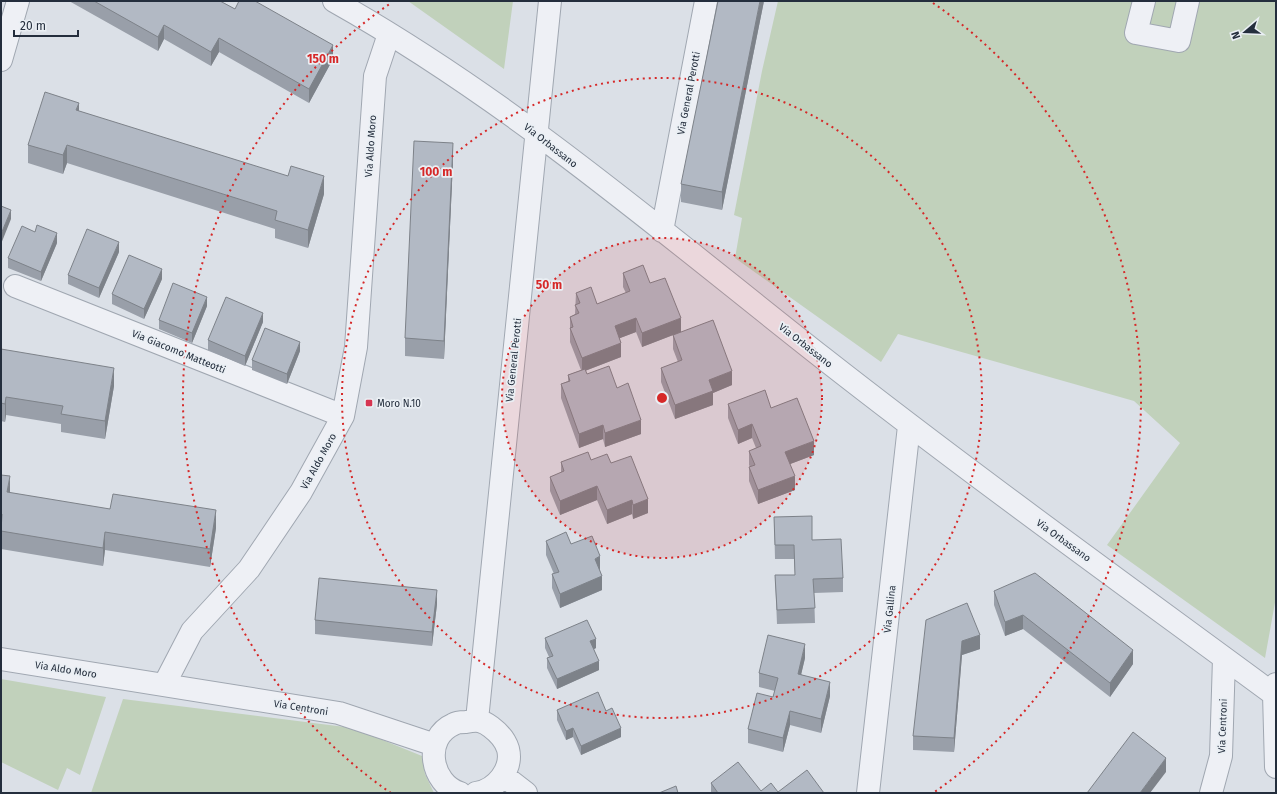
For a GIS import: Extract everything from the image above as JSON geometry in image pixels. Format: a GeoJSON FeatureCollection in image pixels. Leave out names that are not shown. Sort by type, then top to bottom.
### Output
{"type":"FeatureCollection","features":[{"type":"Feature","properties":{"kind":"street"},"geometry":{"type":"LineString","coordinates":[[1,60],[18,1]]}},
{"type":"Feature","properties":{"kind":"street","name":"Via Orbassano"},"geometry":{"type":"LineString","coordinates":[[334,1],[389,34],[536,132],[909,426],[1224,658],[1275,691],[1276,767]]}},
{"type":"Feature","properties":{"kind":"street","name":"Via General Perotti"},"geometry":{"type":"LineString","coordinates":[[477,720],[550,1]]}},
{"type":"Feature","properties":{"kind":"street","name":"Via General Perotti"},"geometry":{"type":"LineString","coordinates":[[662,232],[706,1]]}},
{"type":"Feature","properties":{"kind":"street"},"geometry":{"type":"LineString","coordinates":[[1144,1],[1136,33],[1179,41],[1188,1]]}},
{"type":"Feature","properties":{"kind":"street","name":"Via Aldo Moro"},"geometry":{"type":"LineString","coordinates":[[1,659],[164,685],[192,632],[249,569],[301,492],[343,416],[356,347],[375,76],[389,34]]}},
{"type":"Feature","properties":{"kind":"street","name":"Via Giacomo Matteotti"},"geometry":{"type":"LineString","coordinates":[[15,286],[343,416]]}},
{"type":"Feature","properties":{"kind":"street","name":"Via Gallina"},"geometry":{"type":"LineString","coordinates":[[868,793],[909,426]]}},
{"type":"Feature","properties":{"kind":"street","name":"Via Centroni"},"geometry":{"type":"LineString","coordinates":[[1211,793],[1221,756],[1224,658]]}},
{"type":"Feature","properties":{"kind":"street","name":"Via Centroni"},"geometry":{"type":"LineString","coordinates":[[164,685],[339,713],[435,745]]}},
{"type":"Feature","properties":{"kind":"street"},"geometry":{"type":"LineString","coordinates":[[460,793],[454,791],[441,780],[435,769],[435,745],[442,733],[454,724],[477,720],[484,722],[500,734],[508,748],[508,762],[504,776],[483,792]]}},
{"type":"Feature","properties":{"kind":"street"},"geometry":{"type":"LineString","coordinates":[[504,776],[526,793]]}},
{"type":"Feature","properties":{"kind":"green space"},"geometry":{"type":"Polygon","coordinates":[[[408,1],[513,1],[504,69],[408,1]]]}},
{"type":"Feature","properties":{"kind":"green space"},"geometry":{"type":"Polygon","coordinates":[[[778,1],[1276,1],[1276,597],[1265,658],[1107,545],[1180,443],[1134,401],[898,334],[881,362],[735,258],[742,218],[734,215],[762,71],[778,1]]]}},
{"type":"Feature","properties":{"kind":"green space"},"geometry":{"type":"Polygon","coordinates":[[[1,679],[106,697],[80,775],[67,768],[58,790],[1,762],[1,679]]]}},
{"type":"Feature","properties":{"kind":"green space"},"geometry":{"type":"Polygon","coordinates":[[[123,699],[353,728],[422,756],[425,774],[434,793],[91,793],[123,699]]]}},
{"type":"Feature","properties":{"kind":"building"},"geometry":{"type":"Polygon","coordinates":[[[94,1],[220,1],[235,9],[239,1],[255,1],[333,45],[309,89],[219,38],[211,52],[164,25],[158,37],[94,1]]]}},
{"type":"Feature","properties":{"kind":"building"},"geometry":{"type":"Polygon","coordinates":[[[718,1],[760,1],[722,192],[681,184],[718,1]]]}},
{"type":"Feature","properties":{"kind":"building"},"geometry":{"type":"Polygon","coordinates":[[[45,92],[79,103],[76,110],[288,176],[291,166],[324,176],[308,230],[275,220],[277,211],[67,145],[63,155],[28,145],[45,92]]]}},
{"type":"Feature","properties":{"kind":"building"},"geometry":{"type":"Polygon","coordinates":[[[414,141],[453,143],[444,341],[405,338],[414,141]]]}},
{"type":"Feature","properties":{"kind":"building"},"geometry":{"type":"Polygon","coordinates":[[[1,206],[11,210],[1,234],[1,206]]]}},
{"type":"Feature","properties":{"kind":"building"},"geometry":{"type":"Polygon","coordinates":[[[37,225],[57,233],[41,272],[8,258],[22,226],[35,232],[37,225]]]}},
{"type":"Feature","properties":{"kind":"building"},"geometry":{"type":"Polygon","coordinates":[[[87,229],[119,242],[99,288],[68,275],[87,229]]]}},
{"type":"Feature","properties":{"kind":"building"},"geometry":{"type":"Polygon","coordinates":[[[129,255],[162,269],[144,309],[112,294],[129,255]]]}},
{"type":"Feature","properties":{"kind":"building"},"geometry":{"type":"Polygon","coordinates":[[[643,265],[650,283],[665,278],[681,318],[642,333],[636,318],[615,326],[621,343],[582,358],[570,328],[573,327],[570,317],[579,313],[575,305],[580,303],[576,293],[591,287],[597,304],[630,291],[623,273],[643,265]]]}},
{"type":"Feature","properties":{"kind":"building"},"geometry":{"type":"Polygon","coordinates":[[[173,283],[207,297],[192,333],[159,320],[173,283]]]}},
{"type":"Feature","properties":{"kind":"building"},"geometry":{"type":"Polygon","coordinates":[[[226,297],[263,313],[245,356],[208,340],[226,297]]]}},
{"type":"Feature","properties":{"kind":"building"},"geometry":{"type":"Polygon","coordinates":[[[713,320],[732,371],[709,380],[713,391],[675,405],[661,368],[682,360],[673,335],[713,320]]]}},
{"type":"Feature","properties":{"kind":"building"},"geometry":{"type":"Polygon","coordinates":[[[265,328],[300,342],[287,374],[252,360],[265,328]]]}},
{"type":"Feature","properties":{"kind":"building"},"geometry":{"type":"Polygon","coordinates":[[[1,349],[114,368],[105,421],[61,414],[63,406],[6,397],[5,404],[1,403],[1,349]]]}},
{"type":"Feature","properties":{"kind":"building"},"geometry":{"type":"Polygon","coordinates":[[[609,366],[617,388],[628,383],[641,420],[605,433],[603,425],[579,434],[561,384],[570,381],[568,375],[585,369],[587,374],[609,366]]]}},
{"type":"Feature","properties":{"kind":"building"},"geometry":{"type":"Polygon","coordinates":[[[765,390],[771,408],[797,398],[814,441],[785,452],[795,476],[758,490],[749,467],[755,465],[749,451],[761,446],[752,424],[738,430],[728,404],[765,390]]]}},
{"type":"Feature","properties":{"kind":"building"},"geometry":{"type":"Polygon","coordinates":[[[588,452],[591,460],[607,454],[611,463],[631,456],[648,499],[633,505],[632,500],[607,510],[597,486],[560,501],[550,477],[564,471],[561,462],[588,452]]]}},
{"type":"Feature","properties":{"kind":"building"},"geometry":{"type":"Polygon","coordinates":[[[1,475],[10,476],[7,492],[110,509],[113,494],[216,510],[210,549],[105,532],[103,548],[1,531],[1,475]]]}},
{"type":"Feature","properties":{"kind":"building"},"geometry":{"type":"Polygon","coordinates":[[[812,516],[812,540],[841,539],[843,578],[813,579],[815,608],[777,610],[775,575],[795,575],[794,545],[775,545],[774,517],[812,516]]]}},
{"type":"Feature","properties":{"kind":"building"},"geometry":{"type":"Polygon","coordinates":[[[566,532],[571,544],[592,536],[600,556],[595,559],[602,576],[560,594],[552,574],[559,572],[546,541],[566,532]]]}},
{"type":"Feature","properties":{"kind":"building"},"geometry":{"type":"Polygon","coordinates":[[[1035,573],[1133,650],[1110,683],[1023,615],[1005,622],[994,591],[1035,573]]]}},
{"type":"Feature","properties":{"kind":"building"},"geometry":{"type":"Polygon","coordinates":[[[319,578],[437,590],[432,632],[315,620],[319,578]]]}},
{"type":"Feature","properties":{"kind":"building"},"geometry":{"type":"Polygon","coordinates":[[[967,603],[980,635],[962,641],[954,738],[913,736],[926,620],[967,603]]]}},
{"type":"Feature","properties":{"kind":"building"},"geometry":{"type":"Polygon","coordinates":[[[587,620],[596,639],[590,641],[599,661],[557,679],[547,658],[553,656],[545,638],[587,620]]]}},
{"type":"Feature","properties":{"kind":"building"},"geometry":{"type":"Polygon","coordinates":[[[768,635],[805,644],[798,674],[830,682],[821,719],[790,711],[783,738],[748,729],[757,693],[773,697],[778,678],[759,673],[768,635]]]}},
{"type":"Feature","properties":{"kind":"building"},"geometry":{"type":"Polygon","coordinates":[[[598,692],[606,711],[612,708],[621,728],[581,746],[573,728],[566,731],[557,710],[598,692]]]}},
{"type":"Feature","properties":{"kind":"building"},"geometry":{"type":"Polygon","coordinates":[[[1133,732],[1166,758],[1140,793],[1087,793],[1133,732]]]}},
{"type":"Feature","properties":{"kind":"building"},"geometry":{"type":"Polygon","coordinates":[[[738,762],[761,791],[771,783],[778,792],[807,770],[824,793],[718,793],[711,783],[738,762]]]}},
{"type":"Feature","properties":{"kind":"building"},"geometry":{"type":"Polygon","coordinates":[[[676,786],[678,793],[659,793],[676,786]]]}},
{"type":"Feature","properties":{"kind":"place","name":"Moro N.10"},"geometry":{"type":"Point","coordinates":[369,403]}}]}
